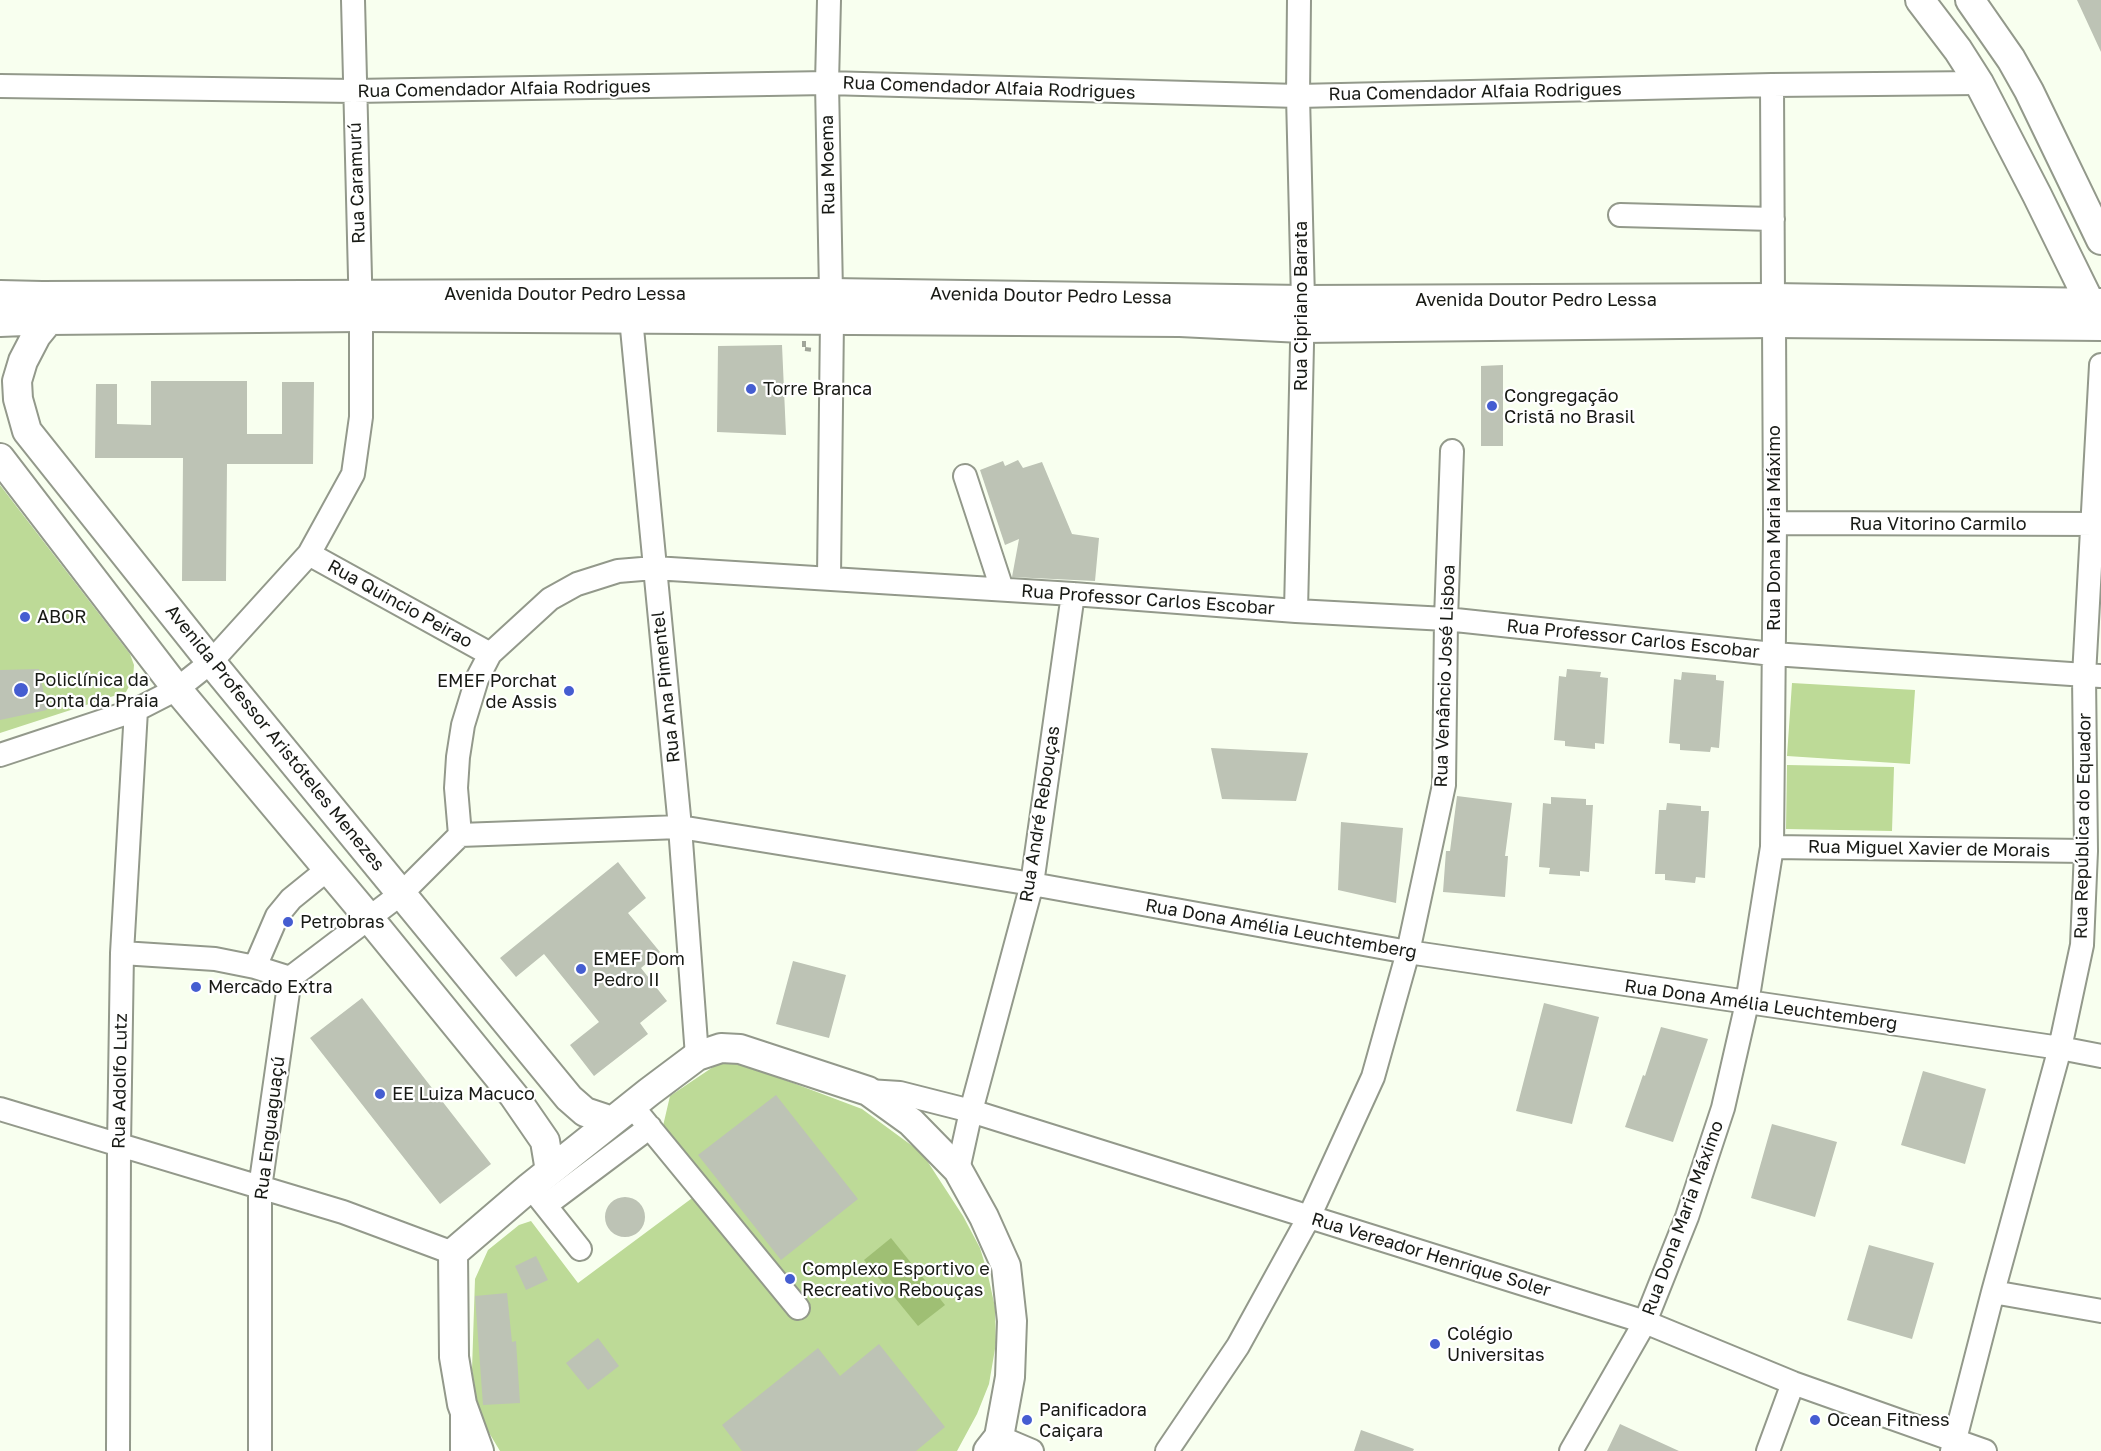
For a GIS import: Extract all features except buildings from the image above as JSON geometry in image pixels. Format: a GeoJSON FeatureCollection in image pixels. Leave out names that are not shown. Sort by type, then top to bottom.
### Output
{"type":"FeatureCollection","features":[{"type":"Feature","properties":{"kind":"main road"},"geometry":{"type":"LineString","coordinates":[[1920,0],[1958,50],[1979,83],[2098,315]]}},
{"type":"Feature","properties":{"kind":"main road"},"geometry":{"type":"LineString","coordinates":[[1970,0],[1988,24],[2030,92],[2101,240]]}},
{"type":"Feature","properties":{"kind":"main road","name":"Avenida Doutor Pedro Lessa"},"geometry":{"type":"LineString","coordinates":[[0,295],[361,306],[631,318],[831,306],[1302,328],[1774,310]]}},
{"type":"Feature","properties":{"kind":"main road","name":"Avenida Doutor Pedro Lessa"},"geometry":{"type":"LineString","coordinates":[[0,322],[361,306],[831,306],[1303,300],[1468,301],[1774,310],[2098,315]]}},
{"type":"Feature","properties":{"kind":"main road","name":"Avenida Professor Aristóteles Menezes"},"geometry":{"type":"LineString","coordinates":[[49,320],[23,361],[17,381],[18,399],[27,431],[211,662],[569,1098],[585,1112],[631,1118]]}},
{"type":"Feature","properties":{"kind":"main road"},"geometry":{"type":"LineString","coordinates":[[0,451],[27,431]]}},
{"type":"Feature","properties":{"kind":"main road"},"geometry":{"type":"LineString","coordinates":[[0,458],[177,689],[369,918],[514,1096],[545,1141],[542,1188]]}},
{"type":"Feature","properties":{"kind":"main road"},"geometry":{"type":"LineString","coordinates":[[479,1451],[462,1404],[453,1357],[453,1253],[542,1188],[631,1118],[697,1056],[721,1048],[740,1049],[868,1091],[911,1122],[958,1170],[984,1217],[1006,1266],[1012,1321],[1010,1377],[993,1444]]}},
{"type":"Feature","properties":{"kind":"main road"},"geometry":{"type":"LineString","coordinates":[[533,1125],[569,1098]]}},
{"type":"Feature","properties":{"kind":"street","name":"Rua Caramurú"},"geometry":{"type":"LineString","coordinates":[[0,755],[136,710],[177,689],[211,662],[309,554],[353,474],[361,417],[361,306],[353,0]]}},
{"type":"Feature","properties":{"kind":"street","name":"Rua Moema"},"geometry":{"type":"LineString","coordinates":[[829,0],[827,83],[831,306],[829,578]]}},
{"type":"Feature","properties":{"kind":"street","name":"Rua Cipriano Barata"},"geometry":{"type":"LineString","coordinates":[[1296,611],[1303,300],[1298,96],[1299,0]]}},
{"type":"Feature","properties":{"kind":"street"},"geometry":{"type":"LineString","coordinates":[[1980,0],[2025,68],[2101,219]]}},
{"type":"Feature","properties":{"kind":"street","name":"Rua Comendador Alfaia Rodrigues"},"geometry":{"type":"LineString","coordinates":[[0,86],[354,91],[827,83],[1298,96],[1772,85],[1979,83]]}},
{"type":"Feature","properties":{"kind":"street","name":"Rua Dona Maria Máximo"},"geometry":{"type":"LineString","coordinates":[[1571,1451],[1645,1322],[1687,1217],[1723,1108],[1747,1004],[1772,847],[1775,524],[1772,85]]}},
{"type":"Feature","properties":{"kind":"street"},"geometry":{"type":"LineString","coordinates":[[1620,215],[1773,219]]}},
{"type":"Feature","properties":{"kind":"street","name":"Rua Ana Pimentel"},"geometry":{"type":"LineString","coordinates":[[631,318],[680,827],[697,1056]]}},
{"type":"Feature","properties":{"kind":"street","name":"Rua República do Equador"},"geometry":{"type":"LineString","coordinates":[[1954,1446],[2060,1048],[2082,945],[2101,365]]}},
{"type":"Feature","properties":{"kind":"street","name":"Rua Venâncio José Lisboa"},"geometry":{"type":"LineString","coordinates":[[1167,1451],[1238,1346],[1309,1217],[1373,1077],[1408,952],[1444,785],[1446,619],[1452,451]]}},
{"type":"Feature","properties":{"kind":"street"},"geometry":{"type":"LineString","coordinates":[[965,476],[1002,589]]}},
{"type":"Feature","properties":{"kind":"street","name":"Rua Vitorino Carmilo"},"geometry":{"type":"LineString","coordinates":[[1775,524],[2096,524]]}},
{"type":"Feature","properties":{"kind":"street","name":"Rua Quincio Peirao"},"geometry":{"type":"LineString","coordinates":[[309,554],[490,654]]}},
{"type":"Feature","properties":{"kind":"street","name":"Rua Professor Carlos Escobar"},"geometry":{"type":"LineString","coordinates":[[460,835],[456,788],[463,725],[477,679],[490,654],[550,599],[577,584],[618,571],[654,568],[829,578],[1296,611],[1446,619],[1773,654],[2092,676]]}},
{"type":"Feature","properties":{"kind":"street","name":"Rua André Rebouças"},"geometry":{"type":"LineString","coordinates":[[958,1170],[971,1112],[1032,884],[1073,594]]}},
{"type":"Feature","properties":{"kind":"street","name":"Rua Adolfo Lutz"},"geometry":{"type":"LineString","coordinates":[[118,1451],[122,953],[136,710]]}},
{"type":"Feature","properties":{"kind":"street","name":"Rua Dona Amélia Leuchtemberg"},"geometry":{"type":"LineString","coordinates":[[460,835],[680,827],[1032,884],[1408,952],[1747,1004],[2060,1048],[2101,1056]]}},
{"type":"Feature","properties":{"kind":"street"},"geometry":{"type":"LineString","coordinates":[[122,953],[215,959],[255,967],[290,978],[402,893],[460,835]]}},
{"type":"Feature","properties":{"kind":"street","name":"Rua Miguel Xavier de Morais"},"geometry":{"type":"LineString","coordinates":[[1772,847],[2086,851]]}},
{"type":"Feature","properties":{"kind":"street"},"geometry":{"type":"LineString","coordinates":[[255,967],[277,916],[291,899],[328,869]]}},
{"type":"Feature","properties":{"kind":"street","name":"Rua Enguaguaçú"},"geometry":{"type":"LineString","coordinates":[[260,1451],[260,1188],[290,978]]}},
{"type":"Feature","properties":{"kind":"street","name":"Rua Vereador Henrique Soler"},"geometry":{"type":"LineString","coordinates":[[868,1091],[900,1093],[971,1112],[1645,1322],[1954,1446],[1985,1451]]}},
{"type":"Feature","properties":{"kind":"street"},"geometry":{"type":"LineString","coordinates":[[0,1108],[119,1146],[343,1212],[453,1253]]}},
{"type":"Feature","properties":{"kind":"street"},"geometry":{"type":"LineString","coordinates":[[580,1248],[542,1188],[631,1118],[798,1308]]}},
{"type":"Feature","properties":{"kind":"street"},"geometry":{"type":"LineString","coordinates":[[1994,1292],[2101,1311]]}},
{"type":"Feature","properties":{"kind":"street"},"geometry":{"type":"LineString","coordinates":[[1768,1451],[1793,1383]]}},
{"type":"Feature","properties":{"kind":"street"},"geometry":{"type":"LineString","coordinates":[[462,1404],[462,1451]]}},
{"type":"Feature","properties":{"kind":"street"},"geometry":{"type":"LineString","coordinates":[[993,1444],[1032,1451]]}},
{"type":"Feature","properties":{"kind":"shaded area"},"geometry":{"type":"Polygon","coordinates":[[[0,485],[130,654],[134,665],[133,679],[126,692],[0,733],[0,485]]]}},
{"type":"Feature","properties":{"kind":"shaded area"},"geometry":{"type":"Polygon","coordinates":[[[1792,683],[1915,690],[1910,764],[1787,756],[1792,683]]]}},
{"type":"Feature","properties":{"kind":"shaded area"},"geometry":{"type":"Polygon","coordinates":[[[1787,765],[1894,767],[1892,831],[1786,829],[1787,765]]]}},
{"type":"Feature","properties":{"kind":"shaded area","name":"Complexo Esportivo e Recreativo Rebouças"},"geometry":{"type":"Polygon","coordinates":[[[730,1062],[862,1109],[922,1153],[963,1216],[980,1248],[987,1271],[995,1307],[996,1343],[989,1384],[977,1414],[957,1451],[500,1451],[488,1431],[477,1401],[472,1370],[475,1279],[488,1250],[519,1225],[531,1221],[578,1283],[707,1187],[663,1126],[670,1096],[716,1065],[730,1062]]]}},
{"type":"Feature","properties":{"kind":"shaded area"},"geometry":{"type":"Polygon","coordinates":[[[891,1238],[945,1305],[918,1326],[864,1260],[891,1238]]]}},
{"type":"Feature","properties":{"kind":"place","name":"Torre Branca"},"geometry":{"type":"Point","coordinates":[751,389]}},
{"type":"Feature","properties":{"kind":"place","name":"Congregação Cristã no Brasil"},"geometry":{"type":"Point","coordinates":[1492,406]}},
{"type":"Feature","properties":{"kind":"place","name":"ABOR"},"geometry":{"type":"Point","coordinates":[25,617]}},
{"type":"Feature","properties":{"kind":"place","name":"Policlínica da Ponta da Praia"},"geometry":{"type":"Point","coordinates":[21,690]}},
{"type":"Feature","properties":{"kind":"place","name":"EMEF Porchat de Assis"},"geometry":{"type":"Point","coordinates":[569,691]}},
{"type":"Feature","properties":{"kind":"place","name":"Petrobras"},"geometry":{"type":"Point","coordinates":[288,922]}},
{"type":"Feature","properties":{"kind":"place","name":"EMEF Dom Pedro II"},"geometry":{"type":"Point","coordinates":[581,969]}},
{"type":"Feature","properties":{"kind":"place","name":"Mercado Extra"},"geometry":{"type":"Point","coordinates":[196,987]}},
{"type":"Feature","properties":{"kind":"place","name":"EE Luiza Macuco"},"geometry":{"type":"Point","coordinates":[380,1094]}},
{"type":"Feature","properties":{"kind":"place","name":"Complexo Esportivo e Recreativo Rebouças"},"geometry":{"type":"Point","coordinates":[790,1279]}},
{"type":"Feature","properties":{"kind":"place","name":"Colégio Universitas"},"geometry":{"type":"Point","coordinates":[1435,1344]}},
{"type":"Feature","properties":{"kind":"place","name":"Panificadora Caiçara"},"geometry":{"type":"Point","coordinates":[1027,1420]}},
{"type":"Feature","properties":{"kind":"place","name":"Ocean Fitness"},"geometry":{"type":"Point","coordinates":[1815,1420]}}]}
